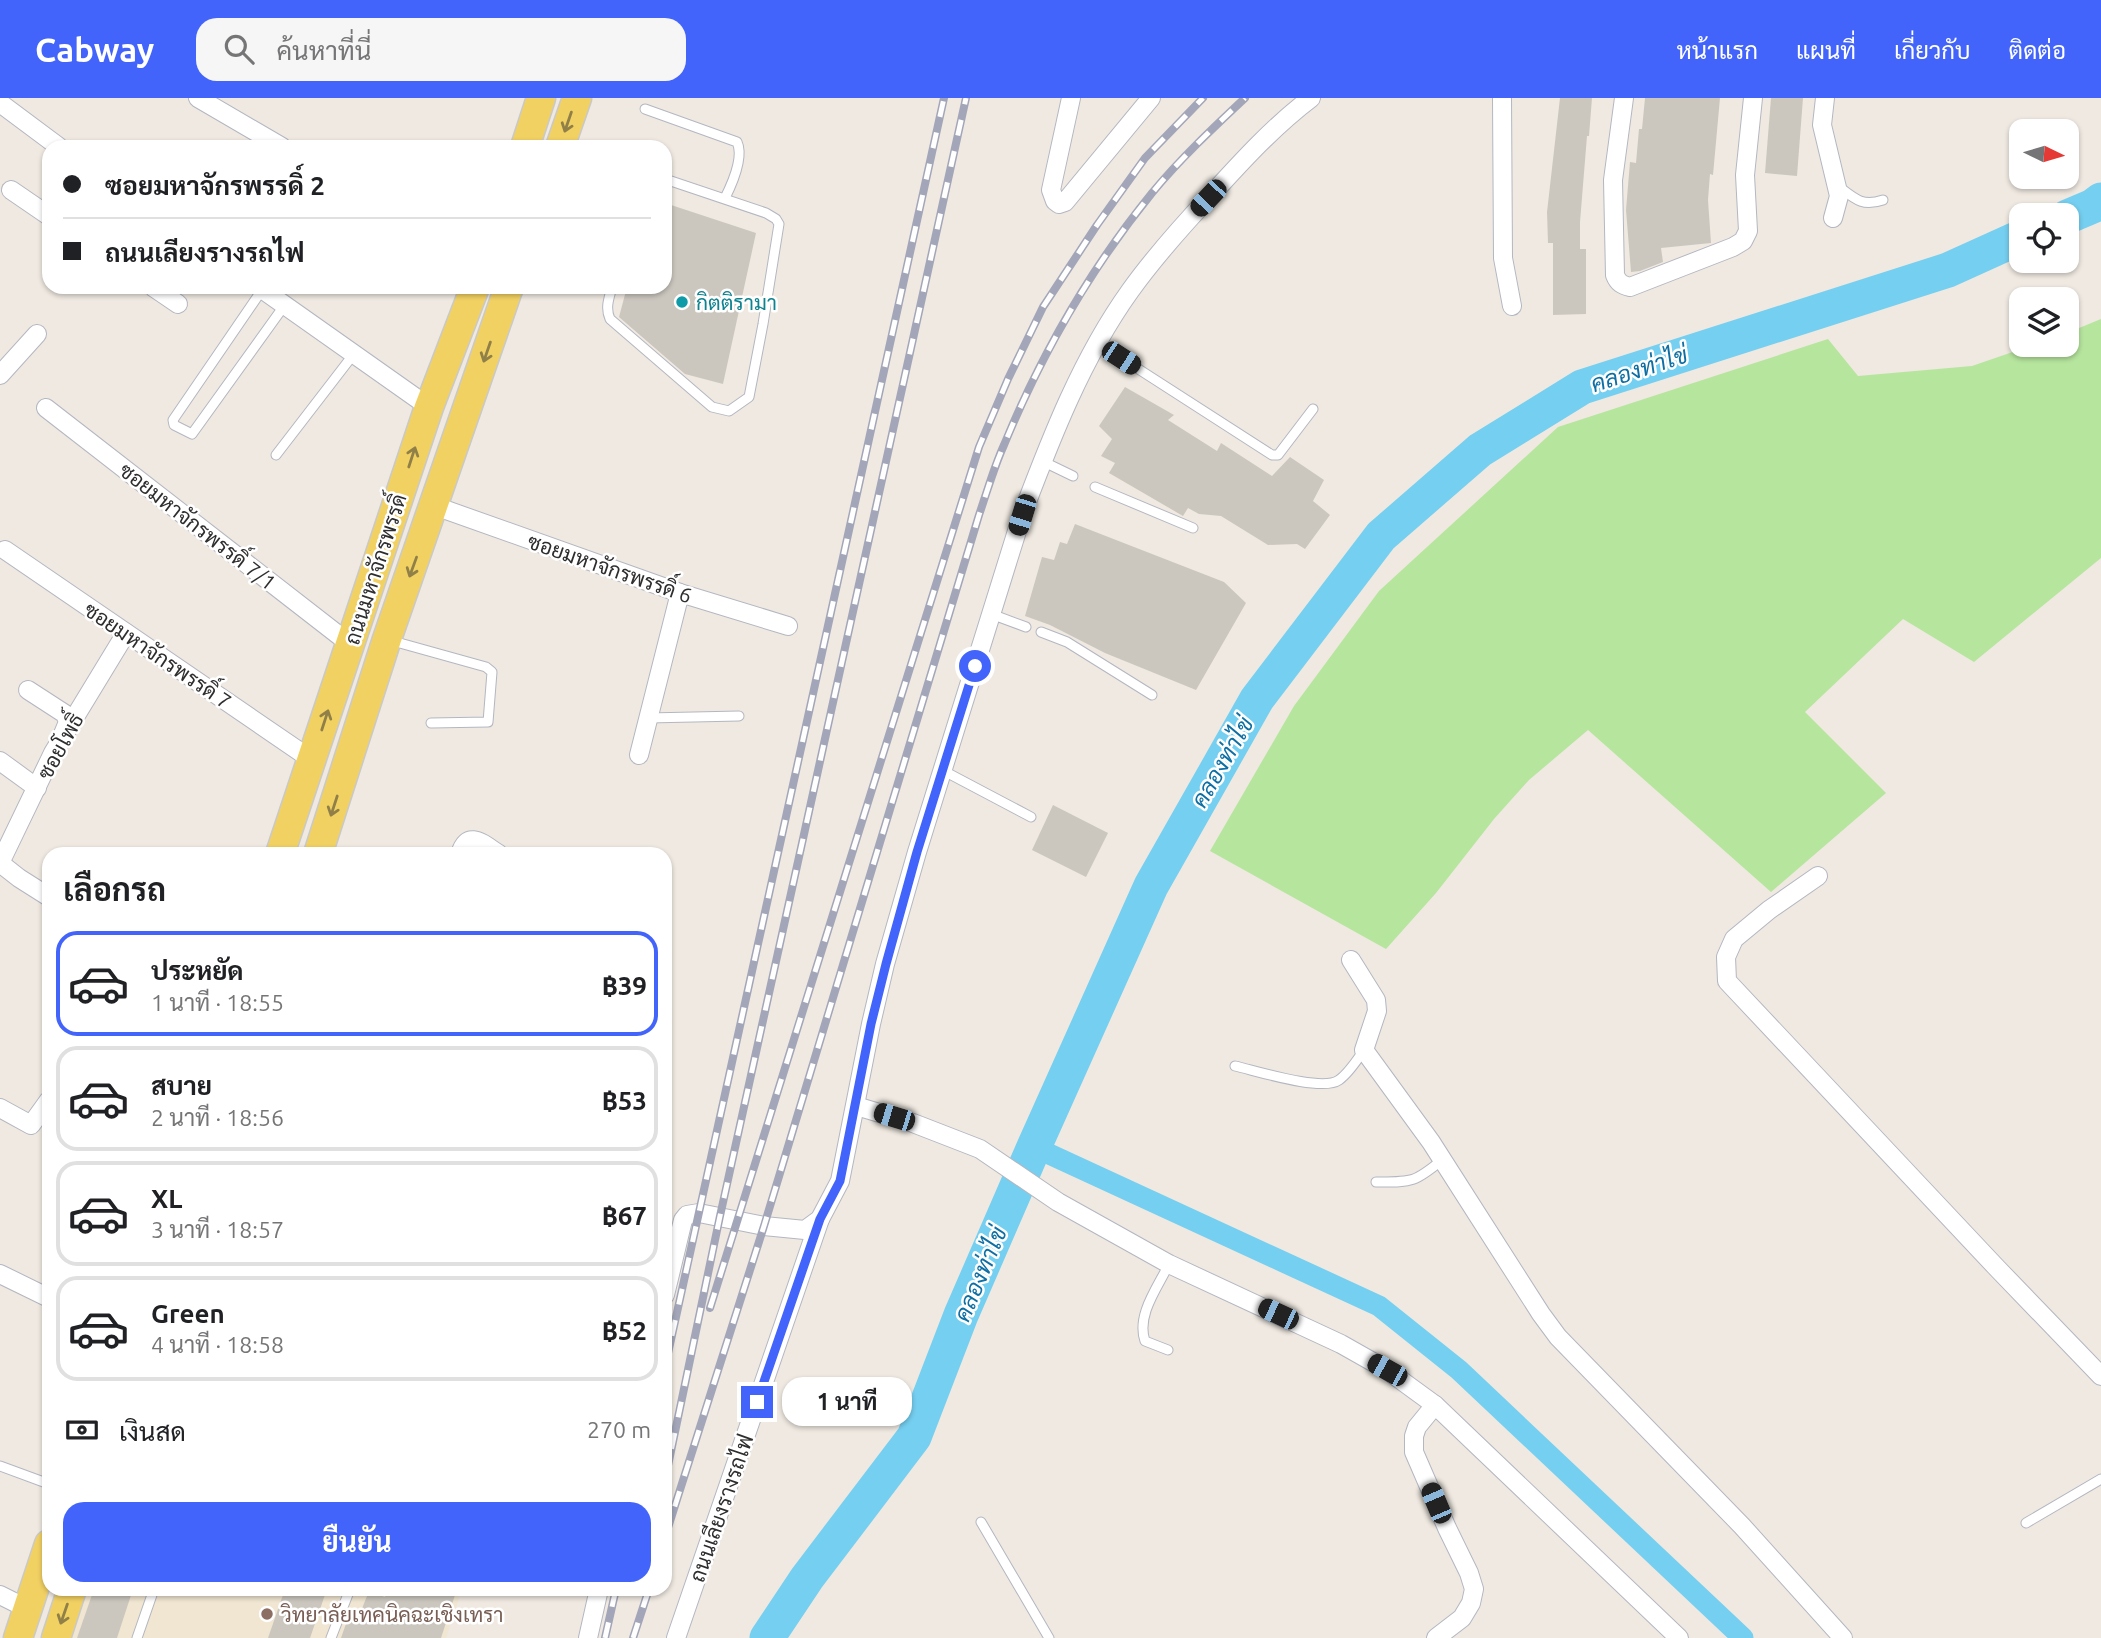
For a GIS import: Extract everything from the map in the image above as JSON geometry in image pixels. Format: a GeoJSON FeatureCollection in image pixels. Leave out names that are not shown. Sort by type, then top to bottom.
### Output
{"type":"FeatureCollection","features":[{"type":"Feature","properties":{"kind":"main road"},"geometry":{"type":"LineString","coordinates":[[527,140],[541,98]]}},
{"type":"Feature","properties":{"kind":"main road"},"geometry":{"type":"LineString","coordinates":[[562,140],[577,98]]}},
{"type":"Feature","properties":{"kind":"main road","name":"ถนนมหาจักรพรรดิ์"},"geometry":{"type":"LineString","coordinates":[[282,847],[429,407],[472,294]]}},
{"type":"Feature","properties":{"kind":"main road","name":"ถนนมหาจักรพรรดิ์"},"geometry":{"type":"LineString","coordinates":[[320,847],[387,639],[507,294]]}},
{"type":"Feature","properties":{"kind":"main road"},"geometry":{"type":"LineString","coordinates":[[18,1638],[42,1566]]}},
{"type":"Feature","properties":{"kind":"main road"},"geometry":{"type":"LineString","coordinates":[[56,1638],[70,1596]]}},
{"type":"Feature","properties":{"kind":"street"},"geometry":{"type":"LineString","coordinates":[[198,98],[270,140]]}},
{"type":"Feature","properties":{"kind":"street"},"geometry":{"type":"LineString","coordinates":[[1071,98],[1051,190],[1059,204],[1065,202],[1151,98]]}},
{"type":"Feature","properties":{"kind":"street","name":"ถนนเลียงรางรถไฟ"},"geometry":{"type":"LineString","coordinates":[[676,1638],[820,1219],[840,1181],[871,1024],[886,964],[991,614],[1042,461],[1098,343],[1128,293],[1164,246],[1254,148],[1311,98]]}},
{"type":"Feature","properties":{"kind":"street"},"geometry":{"type":"LineString","coordinates":[[1502,98],[1503,258],[1512,306]]}},
{"type":"Feature","properties":{"kind":"street"},"geometry":{"type":"LineString","coordinates":[[1624,98],[1612,207],[1615,275],[1622,285],[1630,287],[1743,241],[1748,231],[1745,174],[1753,98]]}},
{"type":"Feature","properties":{"kind":"street"},"geometry":{"type":"LineString","coordinates":[[1825,98],[1822,125],[1839,196],[1833,218]]}},
{"type":"Feature","properties":{"kind":"street"},"geometry":{"type":"LineString","coordinates":[[0,103],[50,140]]}},
{"type":"Feature","properties":{"kind":"street"},"geometry":{"type":"LineString","coordinates":[[11,190],[42,211]]}},
{"type":"Feature","properties":{"kind":"street"},"geometry":{"type":"LineString","coordinates":[[163,294],[178,304]]}},
{"type":"Feature","properties":{"kind":"street"},"geometry":{"type":"LineString","coordinates":[[268,294],[429,407]]}},
{"type":"Feature","properties":{"kind":"street"},"geometry":{"type":"LineString","coordinates":[[0,375],[37,334]]}},
{"type":"Feature","properties":{"kind":"street","name":"ซอยมหาจักรพรรดิ์ 7/1"},"geometry":{"type":"LineString","coordinates":[[46,408],[350,644]]}},
{"type":"Feature","properties":{"kind":"street","name":"ซอยมหาจักรพรรดิ์ 6"},"geometry":{"type":"LineString","coordinates":[[435,506],[680,593],[788,625]]}},
{"type":"Feature","properties":{"kind":"street","name":"ซอยมหาจักรพรรดิ์ 7"},"geometry":{"type":"LineString","coordinates":[[5,550],[312,760]]}},
{"type":"Feature","properties":{"kind":"street"},"geometry":{"type":"LineString","coordinates":[[639,755],[680,593]]}},
{"type":"Feature","properties":{"kind":"street","name":"ซอยโพธิ์"},"geometry":{"type":"LineString","coordinates":[[0,863],[53,752],[127,633]]}},
{"type":"Feature","properties":{"kind":"street"},"geometry":{"type":"LineString","coordinates":[[28,690],[65,714],[68,722],[53,752]]}},
{"type":"Feature","properties":{"kind":"street"},"geometry":{"type":"LineString","coordinates":[[0,761],[37,788]]}},
{"type":"Feature","properties":{"kind":"street"},"geometry":{"type":"LineString","coordinates":[[462,847],[466,841],[473,840],[486,847]]}},
{"type":"Feature","properties":{"kind":"street"},"geometry":{"type":"LineString","coordinates":[[0,863],[42,893]]}},
{"type":"Feature","properties":{"kind":"street"},"geometry":{"type":"LineString","coordinates":[[1818,877],[1769,910],[1734,939],[1726,957],[1727,981],[2101,1376]]}},
{"type":"Feature","properties":{"kind":"street"},"geometry":{"type":"LineString","coordinates":[[1351,960],[1376,1000],[1377,1011],[1364,1050],[1443,1160],[1558,1337],[1742,1526],[1843,1638]]}},
{"type":"Feature","properties":{"kind":"street"},"geometry":{"type":"LineString","coordinates":[[856,1106],[913,1123],[980,1149],[1058,1202],[1169,1264],[1341,1344],[1387,1370],[1434,1405],[1679,1638]]}},
{"type":"Feature","properties":{"kind":"street"},"geometry":{"type":"LineString","coordinates":[[0,1108],[31,1125],[42,1110]]}},
{"type":"Feature","properties":{"kind":"street"},"geometry":{"type":"LineString","coordinates":[[672,1266],[683,1220],[687,1215],[699,1213],[764,1226],[805,1230],[820,1219]]}},
{"type":"Feature","properties":{"kind":"street"},"geometry":{"type":"LineString","coordinates":[[0,1275],[42,1295]]}},
{"type":"Feature","properties":{"kind":"street"},"geometry":{"type":"LineString","coordinates":[[1434,1405],[1417,1427],[1414,1452],[1474,1589],[1471,1603],[1462,1618],[1436,1638]]}},
{"type":"Feature","properties":{"kind":"street"},"geometry":{"type":"LineString","coordinates":[[0,1595],[28,1609]]}},
{"type":"Feature","properties":{"kind":"street"},"geometry":{"type":"LineString","coordinates":[[588,1638],[597,1596]]}},
{"type":"Feature","properties":{"kind":"lane"},"geometry":{"type":"LineString","coordinates":[[645,109],[737,142],[739,156],[725,198]]}},
{"type":"Feature","properties":{"kind":"lane"},"geometry":{"type":"LineString","coordinates":[[610,294],[607,305],[610,319],[712,407],[729,411],[749,397],[779,224],[766,213],[672,181]]}},
{"type":"Feature","properties":{"kind":"lane"},"geometry":{"type":"LineString","coordinates":[[1837,185],[1861,202],[1875,203],[1883,200]]}},
{"type":"Feature","properties":{"kind":"lane"},"geometry":{"type":"LineString","coordinates":[[256,294],[173,420],[174,425],[192,434],[284,306]]}},
{"type":"Feature","properties":{"kind":"lane"},"geometry":{"type":"LineString","coordinates":[[1098,343],[1272,455],[1278,455],[1313,409]]}},
{"type":"Feature","properties":{"kind":"lane"},"geometry":{"type":"LineString","coordinates":[[276,455],[353,355]]}},
{"type":"Feature","properties":{"kind":"lane"},"geometry":{"type":"LineString","coordinates":[[1042,461],[1073,476]]}},
{"type":"Feature","properties":{"kind":"lane"},"geometry":{"type":"LineString","coordinates":[[1096,487],[1193,527]]}},
{"type":"Feature","properties":{"kind":"lane"},"geometry":{"type":"LineString","coordinates":[[991,614],[1026,627]]}},
{"type":"Feature","properties":{"kind":"lane"},"geometry":{"type":"LineString","coordinates":[[1041,632],[1067,642],[1152,695]]}},
{"type":"Feature","properties":{"kind":"lane"},"geometry":{"type":"LineString","coordinates":[[387,639],[486,667],[492,672],[488,722],[431,723]]}},
{"type":"Feature","properties":{"kind":"lane"},"geometry":{"type":"LineString","coordinates":[[648,718],[739,716]]}},
{"type":"Feature","properties":{"kind":"lane"},"geometry":{"type":"LineString","coordinates":[[943,770],[1031,817]]}},
{"type":"Feature","properties":{"kind":"lane"},"geometry":{"type":"LineString","coordinates":[[1235,1066],[1318,1085],[1336,1082],[1342,1078],[1364,1050]]}},
{"type":"Feature","properties":{"kind":"lane"},"geometry":{"type":"LineString","coordinates":[[1376,1182],[1407,1182],[1421,1177],[1443,1160]]}},
{"type":"Feature","properties":{"kind":"lane"},"geometry":{"type":"LineString","coordinates":[[1168,1350],[1145,1341],[1142,1323],[1169,1264]]}},
{"type":"Feature","properties":{"kind":"lane"},"geometry":{"type":"LineString","coordinates":[[0,1466],[42,1481]]}},
{"type":"Feature","properties":{"kind":"lane"},"geometry":{"type":"LineString","coordinates":[[2026,1523],[2101,1479]]}},
{"type":"Feature","properties":{"kind":"lane"},"geometry":{"type":"LineString","coordinates":[[981,1522],[1049,1638]]}},
{"type":"Feature","properties":{"kind":"lane"},"geometry":{"type":"LineString","coordinates":[[137,1638],[152,1596]]}},
{"type":"Feature","properties":{"kind":"lane"},"geometry":{"type":"LineString","coordinates":[[331,1638],[347,1596]]}},
{"type":"Feature","properties":{"kind":"shaded area","name":"วิทยาลัยเทคนิคฉะเชิงเทรา"},"geometry":{"type":"Polygon","coordinates":[[[86,1596],[460,1596],[446,1638],[72,1638],[86,1596]]]}},
{"type":"Feature","properties":{"kind":"green space"},"geometry":{"type":"Polygon","coordinates":[[[2101,319],[2101,558],[1974,662],[1903,619],[1805,712],[1886,793],[1771,892],[1588,730],[1529,780],[1386,949],[1210,851],[1294,706],[1379,591],[1558,427],[1828,339],[1858,376],[1972,366],[2009,353],[2009,357],[2079,357],[2079,328],[2101,319]]]}},
{"type":"Feature","properties":{"kind":"building"},"geometry":{"type":"Polygon","coordinates":[[[1560,98],[1592,98],[1580,222],[1580,249],[1586,249],[1586,314],[1553,315],[1553,243],[1548,243],[1547,212],[1560,98]]]}},
{"type":"Feature","properties":{"kind":"building"},"geometry":{"type":"Polygon","coordinates":[[[1645,98],[1720,98],[1708,200],[1711,243],[1661,248],[1663,262],[1631,272],[1626,210],[1630,162],[1636,163],[1645,98]]]}},
{"type":"Feature","properties":{"kind":"building"},"geometry":{"type":"Polygon","coordinates":[[[1771,98],[1803,98],[1797,176],[1765,173],[1771,98]]]}},
{"type":"Feature","properties":{"kind":"building","name":"กิตติรามา"},"geometry":{"type":"Polygon","coordinates":[[[672,205],[756,233],[723,384],[685,374],[619,317],[625,294],[672,294],[672,205]]]}},
{"type":"Feature","properties":{"kind":"building"},"geometry":{"type":"Polygon","coordinates":[[[1125,387],[1174,415],[1168,420],[1217,451],[1221,443],[1272,476],[1290,457],[1324,480],[1313,501],[1330,515],[1305,549],[1297,544],[1268,545],[1221,516],[1199,514],[1188,508],[1183,516],[1109,473],[1115,463],[1101,456],[1112,439],[1099,426],[1125,387]]]}},
{"type":"Feature","properties":{"kind":"building"},"geometry":{"type":"Polygon","coordinates":[[[1075,524],[1224,582],[1246,603],[1196,690],[1105,653],[1050,625],[1025,616],[1042,557],[1054,560],[1060,542],[1067,544],[1075,524]]]}},
{"type":"Feature","properties":{"kind":"building"},"geometry":{"type":"Polygon","coordinates":[[[1053,805],[1108,833],[1086,877],[1032,850],[1053,805]]]}},
{"type":"Feature","properties":{"kind":"building"},"geometry":{"type":"Polygon","coordinates":[[[92,1596],[131,1596],[117,1638],[77,1638],[92,1596]]]}},
{"type":"Feature","properties":{"kind":"building"},"geometry":{"type":"Polygon","coordinates":[[[283,1596],[325,1596],[310,1638],[268,1638],[283,1596]]]}},
{"type":"Feature","properties":{"kind":"building"},"geometry":{"type":"Polygon","coordinates":[[[367,1596],[455,1596],[441,1638],[341,1638],[348,1618],[357,1621],[367,1596]]]}},
{"type":"Feature","properties":{"kind":"waterway","name":"คลองท่าไข่"},"geometry":{"type":"LineString","coordinates":[[2079,212],[2101,200]]}},
{"type":"Feature","properties":{"kind":"waterway","name":"คลองท่าไข่"},"geometry":{"type":"LineString","coordinates":[[767,1638],[807,1578],[914,1437],[961,1315],[1151,886],[1257,699],[1381,536],[1480,450],[1582,387],[1948,270],[2009,242]]}},
{"type":"Feature","properties":{"kind":"waterway"},"geometry":{"type":"LineString","coordinates":[[1034,1147],[1379,1306],[1459,1370],[1743,1638]]}},
{"type":"Feature","properties":{"kind":"railway"},"geometry":{"type":"LineString","coordinates":[[672,1335],[944,98]]}},
{"type":"Feature","properties":{"kind":"railway"},"geometry":{"type":"LineString","coordinates":[[672,1446],[720,1216],[966,98]]}},
{"type":"Feature","properties":{"kind":"railway"},"geometry":{"type":"LineString","coordinates":[[710,1308],[979,447],[1043,307],[1145,158],[1203,98]]}},
{"type":"Feature","properties":{"kind":"railway"},"geometry":{"type":"LineString","coordinates":[[672,1515],[764,1226],[1000,453],[1051,345],[1108,251],[1163,180],[1245,98]]}},
{"type":"Feature","properties":{"kind":"railway"},"geometry":{"type":"LineString","coordinates":[[605,1638],[614,1596]]}},
{"type":"Feature","properties":{"kind":"railway"},"geometry":{"type":"LineString","coordinates":[[633,1638],[647,1596]]}},
{"type":"Feature","properties":{"kind":"place","name":"กิตติรามา"},"geometry":{"type":"Point","coordinates":[682,302]}},
{"type":"Feature","properties":{"kind":"place","name":"วิทยาลัยเทคนิคฉะเชิงเทรา"},"geometry":{"type":"Point","coordinates":[267,1614]}},
{"type":"Feature","properties":{"kind":"route"},"geometry":{"type":"LineString","coordinates":[[757,1402],[820,1219],[840,1181],[871,1024],[886,964],[917,852],[975,666]]}}]}
